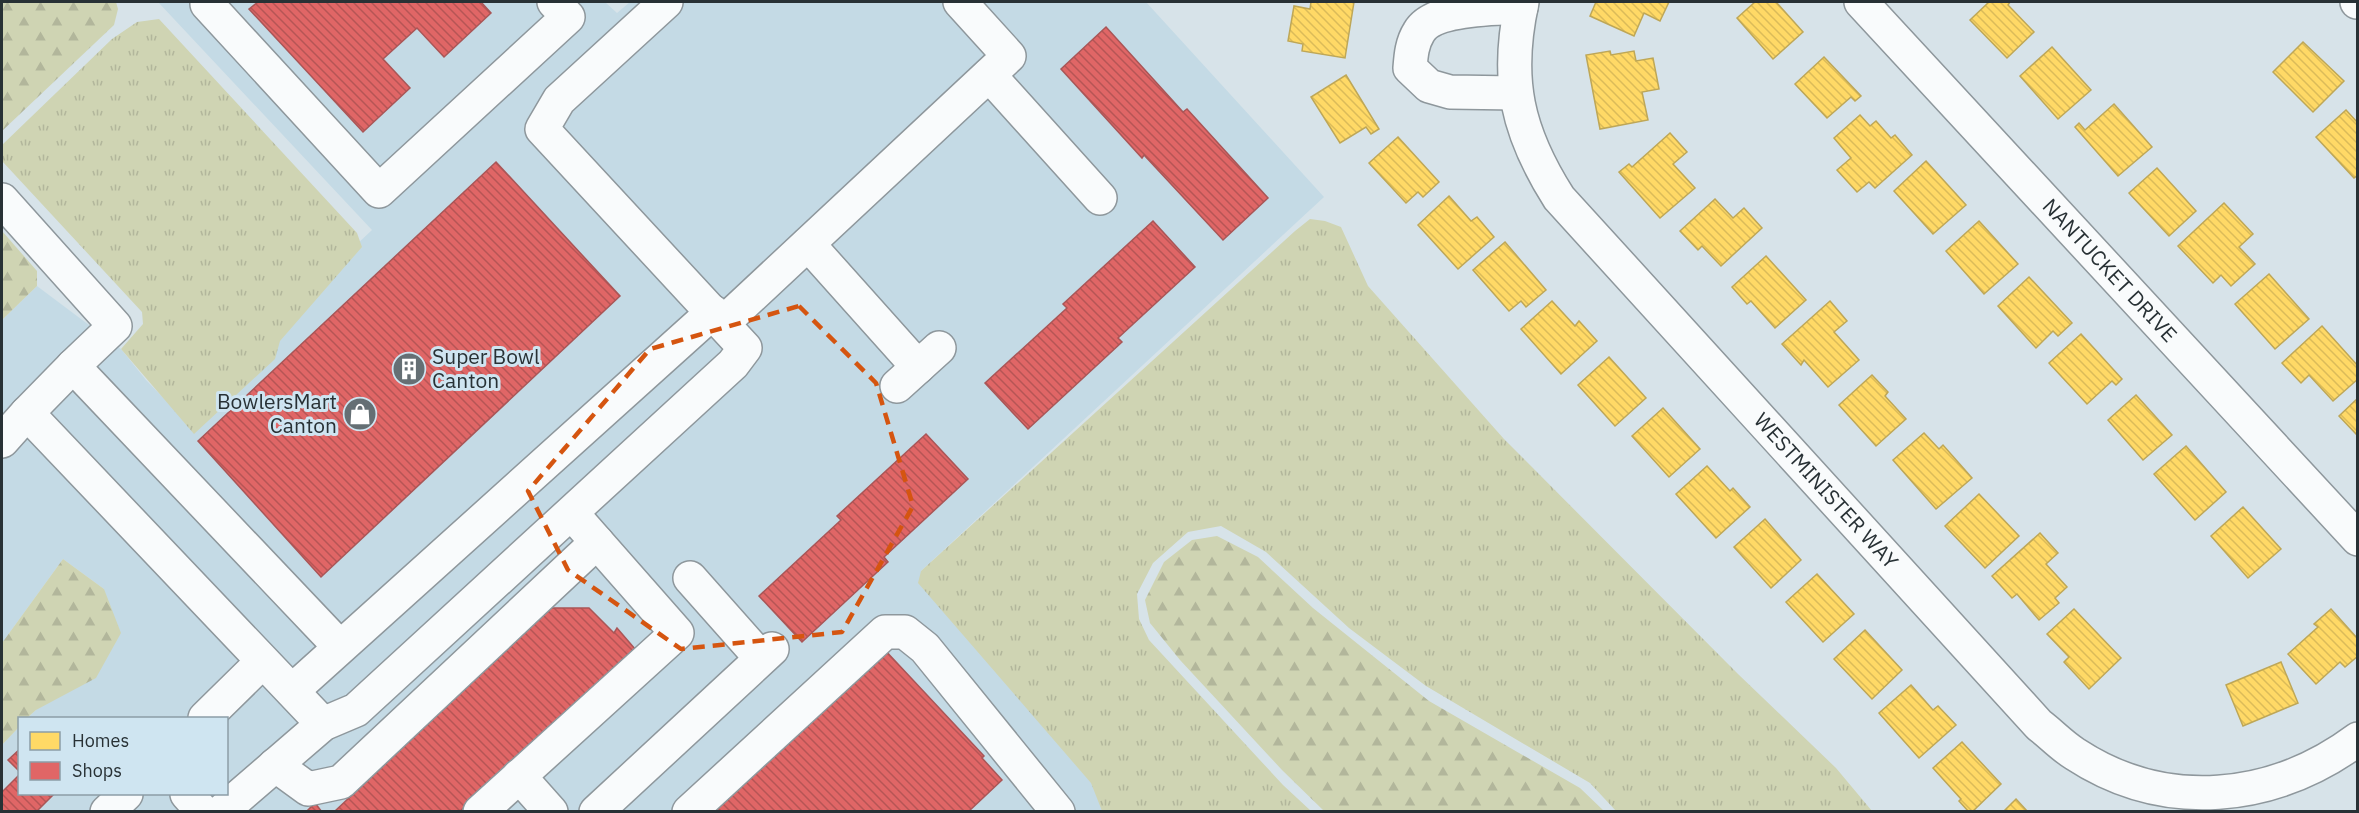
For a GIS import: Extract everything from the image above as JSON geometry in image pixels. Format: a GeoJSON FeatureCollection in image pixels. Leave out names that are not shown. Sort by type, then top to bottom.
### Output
{"type":"FeatureCollection","features":[{"type":"Feature","properties":{"kind":"street"},"geometry":{"type":"LineString","coordinates":[[207,2],[379,191],[568,16],[554,2]]}},
{"type":"Feature","properties":{"kind":"street"},"geometry":{"type":"LineString","coordinates":[[221,812],[323,724],[356,710],[733,364],[745,348],[542,129],[559,100],[666,2]]}},
{"type":"Feature","properties":{"kind":"street"},"geometry":{"type":"LineString","coordinates":[[292,691],[718,318],[808,244],[1009,56],[960,2]]}},
{"type":"Feature","properties":{"kind":"street","name":"NANTUCKET DRIVE"},"geometry":{"type":"LineString","coordinates":[[1861,2],[2358,539]]}},
{"type":"Feature","properties":{"kind":"street"},"geometry":{"type":"LineString","coordinates":[[1515,79],[1450,92],[1428,86],[1410,68],[1411,50],[1419,30],[1433,18],[1521,4]]}},
{"type":"Feature","properties":{"kind":"street","name":"WESTMINISTER WAY"},"geometry":{"type":"LineString","coordinates":[[1521,4],[1516,25],[1515,79],[1522,123],[1538,165],[1559,198],[2039,724],[2074,754],[2112,775],[2197,803],[2291,778],[2323,763],[2358,739]]}},
{"type":"Feature","properties":{"kind":"street"},"geometry":{"type":"LineString","coordinates":[[989,75],[1100,198]]}},
{"type":"Feature","properties":{"kind":"street"},"geometry":{"type":"LineString","coordinates":[[2,200],[115,326],[73,366],[2,441]]}},
{"type":"Feature","properties":{"kind":"street"},"geometry":{"type":"LineString","coordinates":[[808,244],[875,311],[918,367]]}},
{"type":"Feature","properties":{"kind":"street"},"geometry":{"type":"LineString","coordinates":[[73,366],[340,647]]}},
{"type":"Feature","properties":{"kind":"street"},"geometry":{"type":"LineString","coordinates":[[27,413],[323,724]]}},
{"type":"Feature","properties":{"kind":"street"},"geometry":{"type":"LineString","coordinates":[[480,812],[677,633],[572,513]]}},
{"type":"Feature","properties":{"kind":"street"},"geometry":{"type":"LineString","coordinates":[[275,765],[308,789],[341,782],[597,542]]}},
{"type":"Feature","properties":{"kind":"street"},"geometry":{"type":"LineString","coordinates":[[596,812],[767,654],[684,583],[656,610]]}},
{"type":"Feature","properties":{"kind":"street"},"geometry":{"type":"LineString","coordinates":[[690,812],[885,632],[904,632],[925,648],[1058,812]]}},
{"type":"Feature","properties":{"kind":"street"},"geometry":{"type":"LineString","coordinates":[[206,717],[262,662]]}},
{"type":"Feature","properties":{"kind":"street"},"geometry":{"type":"LineString","coordinates":[[519,776],[551,812]]}},
{"type":"Feature","properties":{"kind":"street"},"geometry":{"type":"LineString","coordinates":[[107,812],[125,795]]}},
{"type":"Feature","properties":{"kind":"street"},"geometry":{"type":"LineString","coordinates":[[188,795],[203,812]]}},
{"type":"Feature","properties":{"kind":"highlighted area"},"geometry":{"type":"Polygon","coordinates":[[[799,306],[876,383],[913,506],[842,632],[681,649],[568,570],[528,491],[650,349],[799,306]]]}},
{"type":"Feature","properties":{"kind":"shaded area"},"geometry":{"type":"Polygon","coordinates":[[[158,2],[605,2],[617,13],[630,2],[1146,2],[1324,197],[921,571],[1094,769],[1103,811],[2,811],[2,745],[18,728],[18,795],[228,795],[228,717],[28,717],[36,710],[104,589],[63,559],[2,643],[2,320],[37,286],[121,349],[146,380],[178,413],[372,230],[158,2]]]}},
{"type":"Feature","properties":{"kind":"green space"},"geometry":{"type":"Polygon","coordinates":[[[2,2],[116,2],[118,9],[114,25],[2,131],[2,2]]]}},
{"type":"Feature","properties":{"kind":"green space"},"geometry":{"type":"Polygon","coordinates":[[[159,19],[357,233],[362,247],[280,341],[275,359],[194,434],[121,349],[143,324],[142,312],[2,161],[2,145],[112,39],[137,22],[159,19]]]}},
{"type":"Feature","properties":{"kind":"green space"},"geometry":{"type":"Polygon","coordinates":[[[1310,219],[1325,221],[1341,227],[1368,286],[1504,439],[1738,674],[1836,768],[1872,811],[1616,811],[1590,783],[1426,686],[1349,628],[1266,552],[1221,526],[1188,532],[1153,563],[1137,594],[1139,619],[1149,640],[1283,785],[1311,811],[1102,811],[1091,783],[918,583],[921,571],[1310,219]]]}},
{"type":"Feature","properties":{"kind":"green space"},"geometry":{"type":"Polygon","coordinates":[[[2,231],[37,271],[37,286],[2,320],[2,231]]]}},
{"type":"Feature","properties":{"kind":"green space"},"geometry":{"type":"Polygon","coordinates":[[[1217,536],[1258,557],[1313,608],[1429,701],[1580,788],[1604,811],[1324,811],[1282,770],[1180,660],[1150,623],[1145,600],[1164,562],[1192,540],[1217,536]]]}},
{"type":"Feature","properties":{"kind":"green space"},"geometry":{"type":"Polygon","coordinates":[[[63,559],[104,589],[121,633],[96,678],[36,710],[28,717],[18,717],[18,728],[2,745],[2,643],[63,559]]]}},
{"type":"Feature","properties":{"kind":"building: Homes"},"geometry":{"type":"Polygon","coordinates":[[[1311,2],[1354,2],[1345,58],[1302,51],[1303,44],[1288,41],[1294,6],[1310,9],[1311,2]]]}},
{"type":"Feature","properties":{"kind":"building: Homes"},"geometry":{"type":"Polygon","coordinates":[[[1596,2],[1669,2],[1660,21],[1644,13],[1634,36],[1590,16],[1596,2]]]}},
{"type":"Feature","properties":{"kind":"building: Homes"},"geometry":{"type":"Polygon","coordinates":[[[1755,2],[1776,2],[1803,32],[1773,59],[1737,18],[1755,2]]]}},
{"type":"Feature","properties":{"kind":"building: Homes"},"geometry":{"type":"Polygon","coordinates":[[[1989,2],[2010,2],[2008,5],[2034,32],[2007,58],[1970,20],[1989,2]]]}},
{"type":"Feature","properties":{"kind":"building: Homes"},"geometry":{"type":"Polygon","coordinates":[[[2303,42],[2344,81],[2313,112],[2273,72],[2303,42]]]}},
{"type":"Feature","properties":{"kind":"building: Homes"},"geometry":{"type":"Polygon","coordinates":[[[2052,47],[2091,90],[2058,119],[2020,76],[2052,47]]]}},
{"type":"Feature","properties":{"kind":"building: Homes"},"geometry":{"type":"Polygon","coordinates":[[[1610,51],[1611,55],[1634,51],[1636,61],[1653,58],[1659,89],[1642,92],[1648,120],[1600,129],[1586,55],[1610,51]]]}},
{"type":"Feature","properties":{"kind":"building: Homes"},"geometry":{"type":"Polygon","coordinates":[[[1824,57],[1861,96],[1855,101],[1851,97],[1827,118],[1795,84],[1824,57]]]}},
{"type":"Feature","properties":{"kind":"building: Homes"},"geometry":{"type":"Polygon","coordinates":[[[1346,75],[1379,129],[1371,134],[1366,127],[1340,143],[1311,97],[1346,75]]]}},
{"type":"Feature","properties":{"kind":"building: Homes"},"geometry":{"type":"Polygon","coordinates":[[[2114,104],[2152,147],[2118,176],[2075,127],[2079,123],[2085,130],[2114,104]]]}},
{"type":"Feature","properties":{"kind":"building: Homes"},"geometry":{"type":"Polygon","coordinates":[[[2346,110],[2358,123],[2358,175],[2354,178],[2316,137],[2346,110]]]}},
{"type":"Feature","properties":{"kind":"building: Homes"},"geometry":{"type":"Polygon","coordinates":[[[1860,115],[1870,126],[1876,121],[1891,138],[1895,135],[1912,155],[1875,188],[1869,182],[1857,192],[1837,170],[1851,158],[1834,138],[1860,115]]]}},
{"type":"Feature","properties":{"kind":"building: Homes"},"geometry":{"type":"Polygon","coordinates":[[[1670,133],[1687,152],[1673,164],[1695,188],[1660,218],[1619,172],[1629,164],[1632,167],[1670,133]]]}},
{"type":"Feature","properties":{"kind":"building: Homes"},"geometry":{"type":"Polygon","coordinates":[[[1398,137],[1439,182],[1423,197],[1418,192],[1406,203],[1369,163],[1398,137]]]}},
{"type":"Feature","properties":{"kind":"building: Homes"},"geometry":{"type":"Polygon","coordinates":[[[1926,161],[1966,205],[1933,234],[1894,191],[1926,161]]]}},
{"type":"Feature","properties":{"kind":"building: Homes"},"geometry":{"type":"Polygon","coordinates":[[[2157,168],[2196,211],[2169,236],[2129,193],[2157,168]]]}},
{"type":"Feature","properties":{"kind":"building: Homes"},"geometry":{"type":"Polygon","coordinates":[[[1449,196],[1471,221],[1477,217],[1494,237],[1458,269],[1418,225],[1449,196]]]}},
{"type":"Feature","properties":{"kind":"building: Homes"},"geometry":{"type":"Polygon","coordinates":[[[1715,199],[1733,218],[1744,208],[1762,228],[1721,266],[1702,246],[1698,250],[1680,231],[1715,199]]]}},
{"type":"Feature","properties":{"kind":"building: Homes"},"geometry":{"type":"Polygon","coordinates":[[[2224,203],[2253,234],[2239,247],[2255,264],[2231,286],[2221,275],[2213,283],[2178,246],[2224,203]]]}},
{"type":"Feature","properties":{"kind":"building: Homes"},"geometry":{"type":"Polygon","coordinates":[[[1979,221],[2018,264],[1984,294],[1946,251],[1979,221]]]}},
{"type":"Feature","properties":{"kind":"building: Homes"},"geometry":{"type":"Polygon","coordinates":[[[1505,242],[1546,290],[1526,307],[1521,301],[1509,311],[1473,270],[1505,242]]]}},
{"type":"Feature","properties":{"kind":"building: Homes"},"geometry":{"type":"Polygon","coordinates":[[[1766,256],[1806,300],[1775,328],[1751,301],[1747,304],[1732,287],[1766,256]]]}},
{"type":"Feature","properties":{"kind":"building: Homes"},"geometry":{"type":"Polygon","coordinates":[[[2269,274],[2309,319],[2275,349],[2235,304],[2269,274]]]}},
{"type":"Feature","properties":{"kind":"building: Homes"},"geometry":{"type":"Polygon","coordinates":[[[2029,277],[2072,323],[2058,336],[2053,331],[2036,348],[1998,306],[2029,277]]]}},
{"type":"Feature","properties":{"kind":"building: Homes"},"geometry":{"type":"Polygon","coordinates":[[[1552,301],[1575,326],[1579,321],[1597,341],[1561,374],[1521,329],[1552,301]]]}},
{"type":"Feature","properties":{"kind":"building: Homes"},"geometry":{"type":"Polygon","coordinates":[[[1830,301],[1847,321],[1834,332],[1859,360],[1828,387],[1804,360],[1801,365],[1782,344],[1830,301]]]}},
{"type":"Feature","properties":{"kind":"building: Homes"},"geometry":{"type":"Polygon","coordinates":[[[2322,326],[2358,366],[2358,379],[2333,401],[2309,375],[2301,383],[2282,363],[2322,326]]]}},
{"type":"Feature","properties":{"kind":"building: Homes"},"geometry":{"type":"Polygon","coordinates":[[[2081,334],[2122,379],[2116,385],[2112,381],[2087,404],[2049,363],[2081,334]]]}},
{"type":"Feature","properties":{"kind":"building: Homes"},"geometry":{"type":"Polygon","coordinates":[[[1609,357],[1646,398],[1615,426],[1578,385],[1609,357]]]}},
{"type":"Feature","properties":{"kind":"building: Homes"},"geometry":{"type":"Polygon","coordinates":[[[1872,375],[1888,392],[1885,396],[1906,419],[1876,446],[1839,405],[1872,375]]]}},
{"type":"Feature","properties":{"kind":"building: Homes"},"geometry":{"type":"Polygon","coordinates":[[[2136,395],[2172,435],[2143,460],[2108,420],[2136,395]]]}},
{"type":"Feature","properties":{"kind":"building: Homes"},"geometry":{"type":"Polygon","coordinates":[[[2358,398],[2358,436],[2339,416],[2358,398]]]}},
{"type":"Feature","properties":{"kind":"building: Homes"},"geometry":{"type":"Polygon","coordinates":[[[1663,408],[1700,449],[1669,477],[1632,436],[1663,408]]]}},
{"type":"Feature","properties":{"kind":"building: Homes"},"geometry":{"type":"Polygon","coordinates":[[[1924,433],[1939,449],[1943,445],[1972,478],[1936,509],[1893,460],[1924,433]]]}},
{"type":"Feature","properties":{"kind":"building: Homes"},"geometry":{"type":"Polygon","coordinates":[[[2186,446],[2226,492],[2195,520],[2154,474],[2186,446]]]}},
{"type":"Feature","properties":{"kind":"building: Homes"},"geometry":{"type":"Polygon","coordinates":[[[1707,466],[1730,491],[1733,488],[1750,507],[1716,538],[1676,494],[1707,466]]]}},
{"type":"Feature","properties":{"kind":"building: Homes"},"geometry":{"type":"Polygon","coordinates":[[[1979,494],[2019,536],[1985,568],[1945,526],[1979,494]]]}},
{"type":"Feature","properties":{"kind":"building: Homes"},"geometry":{"type":"Polygon","coordinates":[[[2243,507],[2281,549],[2248,578],[2211,536],[2243,507]]]}},
{"type":"Feature","properties":{"kind":"building: Homes"},"geometry":{"type":"Polygon","coordinates":[[[1765,519],[1801,560],[1771,588],[1734,547],[1765,519]]]}},
{"type":"Feature","properties":{"kind":"building: Homes"},"geometry":{"type":"Polygon","coordinates":[[[2040,533],[2058,553],[2046,564],[2067,587],[2055,598],[2059,603],[2039,620],[2017,594],[2012,598],[1992,576],[2040,533]]]}},
{"type":"Feature","properties":{"kind":"building: Homes"},"geometry":{"type":"Polygon","coordinates":[[[1817,574],[1854,614],[1823,642],[1786,602],[1817,574]]]}},
{"type":"Feature","properties":{"kind":"building: Homes"},"geometry":{"type":"Polygon","coordinates":[[[2074,609],[2121,658],[2089,689],[2064,662],[2069,657],[2047,634],[2074,609]]]}},
{"type":"Feature","properties":{"kind":"building: Homes"},"geometry":{"type":"Polygon","coordinates":[[[2331,609],[2358,639],[2358,656],[2345,667],[2340,662],[2316,684],[2288,654],[2318,627],[2314,624],[2331,609]]]}},
{"type":"Feature","properties":{"kind":"building: Homes"},"geometry":{"type":"Polygon","coordinates":[[[1865,630],[1902,670],[1872,699],[1834,659],[1865,630]]]}},
{"type":"Feature","properties":{"kind":"building: Homes"},"geometry":{"type":"Polygon","coordinates":[[[2281,662],[2298,703],[2243,726],[2226,685],[2281,662]]]}},
{"type":"Feature","properties":{"kind":"building: Homes"},"geometry":{"type":"Polygon","coordinates":[[[1911,685],[1933,710],[1938,706],[1956,725],[1919,758],[1879,713],[1911,685]]]}},
{"type":"Feature","properties":{"kind":"building: Homes"},"geometry":{"type":"Polygon","coordinates":[[[1962,742],[2001,784],[1972,812],[1969,812],[1959,801],[1961,799],[1933,768],[1962,742]]]}},
{"type":"Feature","properties":{"kind":"building: Homes"},"geometry":{"type":"Polygon","coordinates":[[[2016,799],[2028,812],[2003,812],[2016,799]]]}},
{"type":"Feature","properties":{"kind":"building: Shops"},"geometry":{"type":"Polygon","coordinates":[[[258,2],[481,2],[491,13],[444,57],[417,28],[383,59],[410,88],[363,132],[249,9],[258,2]]]}},
{"type":"Feature","properties":{"kind":"building: Shops"},"geometry":{"type":"Polygon","coordinates":[[[1106,27],[1183,112],[1187,109],[1268,198],[1223,240],[1144,155],[1142,158],[1061,69],[1106,27]]]}},
{"type":"Feature","properties":{"kind":"building: Shops","name":"Super Bowl Canton"},"geometry":{"type":"Polygon","coordinates":[[[496,162],[620,296],[321,577],[198,441],[496,162]]]}},
{"type":"Feature","properties":{"kind":"building: Shops"},"geometry":{"type":"Polygon","coordinates":[[[1153,221],[1195,267],[1118,338],[1122,342],[1028,429],[985,383],[1067,308],[1063,304],[1153,221]]]}},
{"type":"Feature","properties":{"kind":"building: Shops"},"geometry":{"type":"Polygon","coordinates":[[[926,434],[968,479],[884,557],[888,562],[802,642],[759,596],[841,520],[837,516],[926,434]]]}},
{"type":"Feature","properties":{"kind":"building: Shops"},"geometry":{"type":"Polygon","coordinates":[[[551,608],[589,608],[614,633],[617,628],[635,649],[459,812],[334,812],[551,608]]]}},
{"type":"Feature","properties":{"kind":"building: Shops"},"geometry":{"type":"Polygon","coordinates":[[[883,648],[984,756],[982,758],[1002,780],[968,812],[705,812],[883,648]]]}},
{"type":"Feature","properties":{"kind":"building: Shops"},"geometry":{"type":"Polygon","coordinates":[[[18,751],[18,770],[8,760],[18,751]]]}},
{"type":"Feature","properties":{"kind":"building: Shops"},"geometry":{"type":"Polygon","coordinates":[[[18,776],[18,795],[53,795],[36,812],[2,812],[2,792],[18,776]]]}},
{"type":"Feature","properties":{"kind":"building: Shops"},"geometry":{"type":"Polygon","coordinates":[[[315,803],[322,812],[306,812],[315,803]]]}},
{"type":"Feature","properties":{"kind":"place","name":"Super Bowl Canton"},"geometry":{"type":"Point","coordinates":[409,369]}},
{"type":"Feature","properties":{"kind":"place","name":"BowlersMart Canton"},"geometry":{"type":"Point","coordinates":[360,414]}}]}
